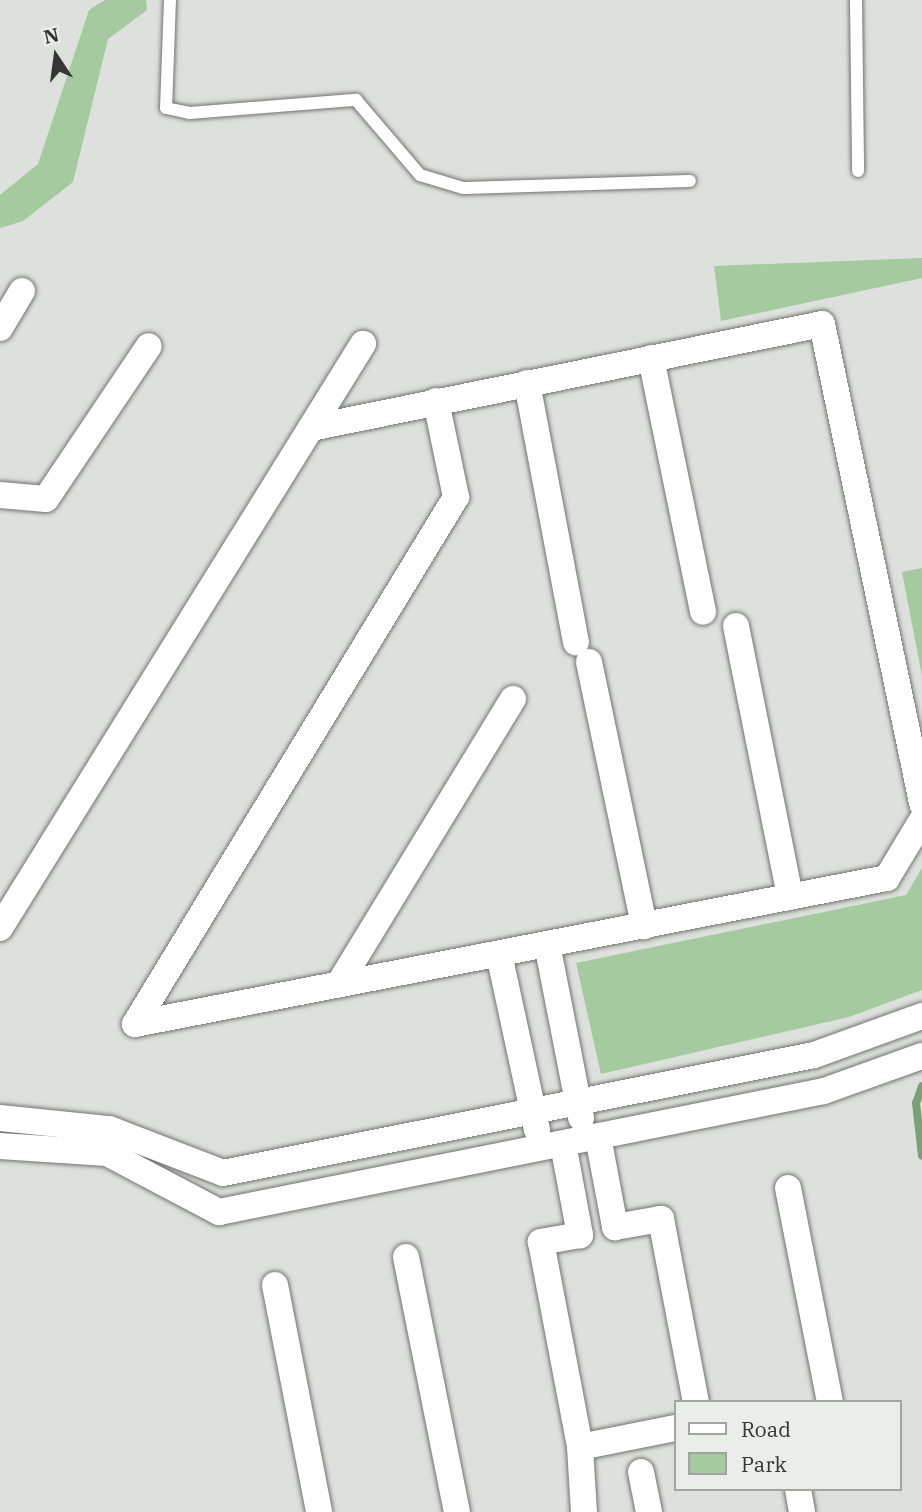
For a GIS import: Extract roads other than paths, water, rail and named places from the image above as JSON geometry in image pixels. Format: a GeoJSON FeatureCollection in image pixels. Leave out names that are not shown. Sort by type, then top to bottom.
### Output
{"type":"FeatureCollection","features":[{"type":"Feature","properties":{"kind":"street"},"geometry":{"type":"LineString","coordinates":[[0,328],[22,291]]}},
{"type":"Feature","properties":{"kind":"street"},"geometry":{"type":"LineString","coordinates":[[311,428],[822,324],[922,804]]}},
{"type":"Feature","properties":{"kind":"street"},"geometry":{"type":"LineString","coordinates":[[0,928],[363,344]]}},
{"type":"Feature","properties":{"kind":"street"},"geometry":{"type":"LineString","coordinates":[[0,495],[46,499],[149,346]]}},
{"type":"Feature","properties":{"kind":"street"},"geometry":{"type":"LineString","coordinates":[[651,359],[703,612]]}},
{"type":"Feature","properties":{"kind":"street"},"geometry":{"type":"LineString","coordinates":[[527,383],[582,652],[644,926]]}},
{"type":"Feature","properties":{"kind":"street"},"geometry":{"type":"LineString","coordinates":[[436,401],[456,497],[135,1024],[887,878],[922,820]]}},
{"type":"Feature","properties":{"kind":"street"},"geometry":{"type":"LineString","coordinates":[[736,626],[789,897]]}},
{"type":"Feature","properties":{"kind":"street"},"geometry":{"type":"LineString","coordinates":[[339,984],[513,699]]}},
{"type":"Feature","properties":{"kind":"street"},"geometry":{"type":"LineString","coordinates":[[547,944],[578,1103],[572,1142],[580,1235]]}},
{"type":"Feature","properties":{"kind":"street"},"geometry":{"type":"LineString","coordinates":[[499,954],[533,1112],[572,1142],[615,1227]]}},
{"type":"Feature","properties":{"kind":"street"},"geometry":{"type":"LineString","coordinates":[[0,1118],[110,1129],[223,1174],[814,1055],[922,1016]]}},
{"type":"Feature","properties":{"kind":"street"},"geometry":{"type":"LineString","coordinates":[[0,1146],[107,1153],[219,1212],[824,1091],[922,1056]]}},
{"type":"Feature","properties":{"kind":"street"},"geometry":{"type":"LineString","coordinates":[[788,1188],[830,1400]]}},
{"type":"Feature","properties":{"kind":"street"},"geometry":{"type":"LineString","coordinates":[[584,1512],[580,1447],[541,1242],[661,1219],[696,1400]]}},
{"type":"Feature","properties":{"kind":"street"},"geometry":{"type":"LineString","coordinates":[[406,1257],[457,1512]]}},
{"type":"Feature","properties":{"kind":"street"},"geometry":{"type":"LineString","coordinates":[[275,1285],[319,1512]]}},
{"type":"Feature","properties":{"kind":"street"},"geometry":{"type":"LineString","coordinates":[[580,1447],[674,1429]]}},
{"type":"Feature","properties":{"kind":"street"},"geometry":{"type":"LineString","coordinates":[[641,1472],[649,1512]]}},
{"type":"Feature","properties":{"kind":"street"},"geometry":{"type":"LineString","coordinates":[[797,1491],[802,1512]]}},
{"type":"Feature","properties":{"kind":"lane"},"geometry":{"type":"LineString","coordinates":[[170,0],[166,108],[188,113],[356,100],[420,174],[463,188],[690,181]]}},
{"type":"Feature","properties":{"kind":"lane"},"geometry":{"type":"LineString","coordinates":[[856,0],[858,171]]}},
{"type":"Feature","properties":{"kind":"waterway"},"geometry":{"type":"LineString","coordinates":[[922,1086],[916,1103],[922,1156]]}}]}
